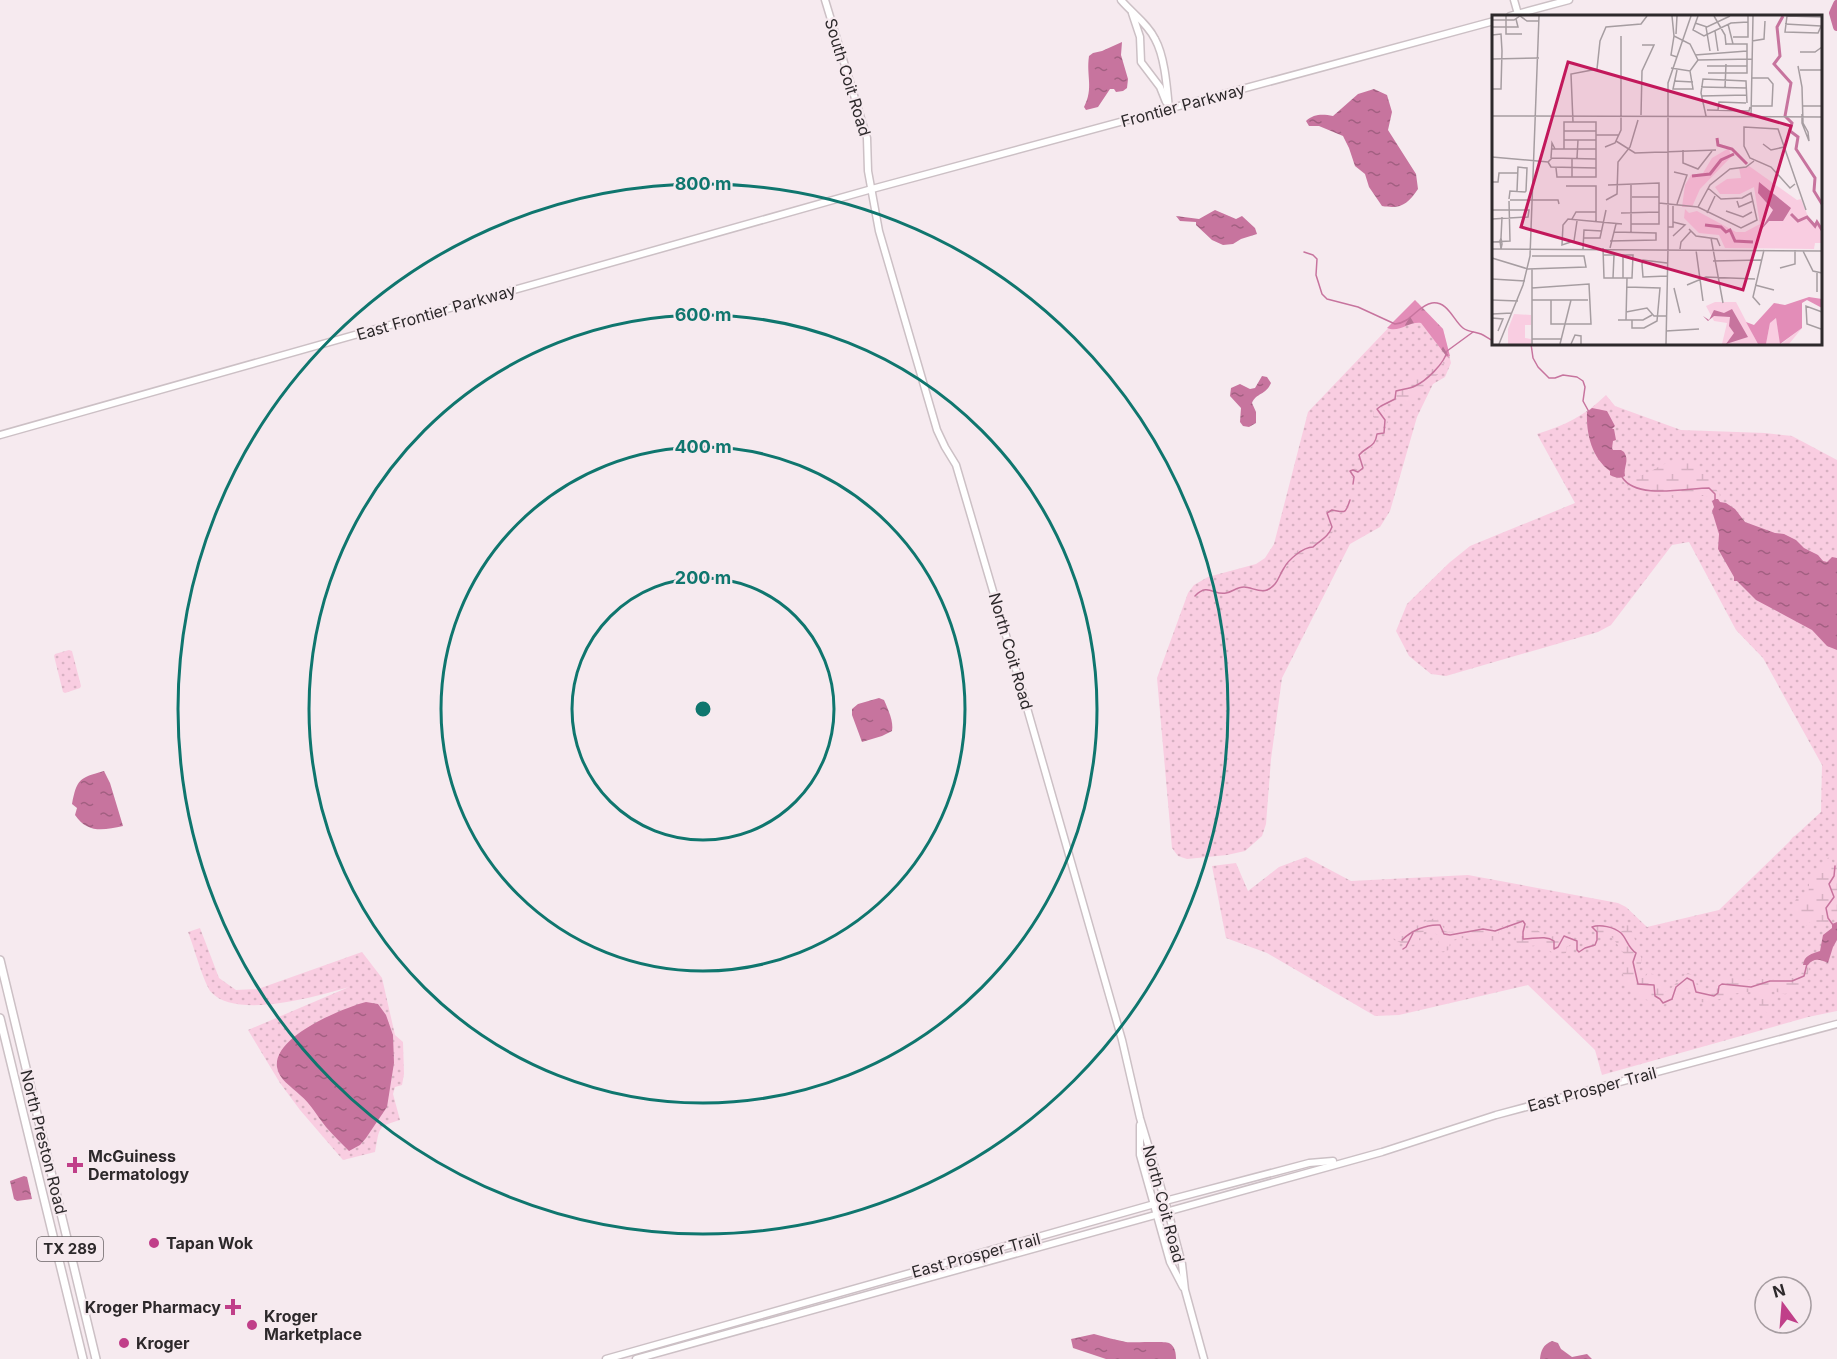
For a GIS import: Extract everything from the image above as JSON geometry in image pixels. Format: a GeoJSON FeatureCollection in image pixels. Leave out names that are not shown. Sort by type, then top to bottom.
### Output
{"type":"FeatureCollection","features":[{"type":"Feature","properties":{"kind":"main road","name":"North Preston Road"},"geometry":{"type":"LineString","coordinates":[[0,960],[96,1359]]}},
{"type":"Feature","properties":{"kind":"main road","name":"North Preston Road"},"geometry":{"type":"LineString","coordinates":[[0,1018],[83,1359]]}},
{"type":"Feature","properties":{"kind":"main road"},"geometry":{"type":"LineString","coordinates":[[74,1322],[86,1318]]}},
{"type":"Feature","properties":{"kind":"street","name":"South Coit Road"},"geometry":{"type":"LineString","coordinates":[[825,0],[867,138],[868,171],[872,189]]}},
{"type":"Feature","properties":{"kind":"street"},"geometry":{"type":"LineString","coordinates":[[1121,0],[1156,39],[1164,69],[1169,109]]}},
{"type":"Feature","properties":{"kind":"street"},"geometry":{"type":"LineString","coordinates":[[1514,0],[1518,14]]}},
{"type":"Feature","properties":{"kind":"street"},"geometry":{"type":"LineString","coordinates":[[1514,15],[1569,0]]}},
{"type":"Feature","properties":{"kind":"street"},"geometry":{"type":"LineString","coordinates":[[1131,13],[1140,37],[1141,62],[1160,87],[1169,109]]}},
{"type":"Feature","properties":{"kind":"street","name":"Frontier Parkway"},"geometry":{"type":"LineString","coordinates":[[872,189],[1492,22]]}},
{"type":"Feature","properties":{"kind":"street","name":"East Frontier Parkway"},"geometry":{"type":"LineString","coordinates":[[0,435],[872,189]]}},
{"type":"Feature","properties":{"kind":"street","name":"North Coit Road"},"geometry":{"type":"LineString","coordinates":[[872,189],[879,231],[936,430],[956,465],[1122,1040],[1140,1118],[1182,1264],[1185,1290],[1204,1359]]}},
{"type":"Feature","properties":{"kind":"street","name":"East Prosper Trail"},"geometry":{"type":"LineString","coordinates":[[636,1359],[1382,1152],[1496,1115],[1837,1024]]}},
{"type":"Feature","properties":{"kind":"street","name":"North Coit Road"},"geometry":{"type":"LineString","coordinates":[[1140,1118],[1140,1155],[1170,1262],[1185,1290]]}},
{"type":"Feature","properties":{"kind":"street","name":"East Prosper Trail"},"geometry":{"type":"LineString","coordinates":[[606,1359],[1165,1201],[1309,1163],[1348,1160]]}},
{"type":"Feature","properties":{"kind":"green space"},"geometry":{"type":"Polygon","coordinates":[[[1415,300],[1443,329],[1451,363],[1445,377],[1433,384],[1417,417],[1390,511],[1380,527],[1350,544],[1282,678],[1271,759],[1266,824],[1262,836],[1245,851],[1187,859],[1178,856],[1172,848],[1157,678],[1188,593],[1194,585],[1208,577],[1256,564],[1265,558],[1274,544],[1308,412],[1415,300]]]}},
{"type":"Feature","properties":{"kind":"green space"},"geometry":{"type":"Polygon","coordinates":[[[1415,300],[1443,329],[1450,356],[1447,357],[1421,323],[1396,329],[1387,328],[1415,300]]]}},
{"type":"Feature","properties":{"kind":"green space"},"geometry":{"type":"Polygon","coordinates":[[[1437,361],[1443,362],[1445,368],[1426,385],[1413,404],[1397,397],[1390,403],[1382,406],[1388,422],[1385,432],[1376,435],[1375,444],[1361,455],[1364,469],[1360,472],[1353,472],[1354,483],[1351,484],[1353,477],[1349,471],[1355,468],[1359,471],[1362,468],[1359,454],[1375,442],[1376,433],[1383,432],[1382,425],[1373,417],[1373,409],[1394,399],[1394,392],[1408,380],[1412,372],[1431,370],[1437,361]]]}},
{"type":"Feature","properties":{"kind":"green space"},"geometry":{"type":"Polygon","coordinates":[[[1606,395],[1615,406],[1681,430],[1792,436],[1837,460],[1837,1011],[1808,1017],[1602,1075],[1595,1050],[1528,985],[1399,1015],[1375,1016],[1267,953],[1226,938],[1212,866],[1236,863],[1248,891],[1279,867],[1306,857],[1351,881],[1468,875],[1618,903],[1626,907],[1647,927],[1719,910],[1821,812],[1822,765],[1763,658],[1736,630],[1689,542],[1672,545],[1611,625],[1598,632],[1446,676],[1431,674],[1409,656],[1396,631],[1407,604],[1470,546],[1575,503],[1537,434],[1574,419],[1606,395]]]}},
{"type":"Feature","properties":{"kind":"green space"},"geometry":{"type":"Polygon","coordinates":[[[1677,460],[1692,462],[1708,477],[1720,495],[1718,499],[1712,501],[1702,496],[1677,500],[1636,490],[1620,478],[1625,476],[1627,479],[1634,478],[1677,460]]]}},
{"type":"Feature","properties":{"kind":"green space"},"geometry":{"type":"Polygon","coordinates":[[[1351,500],[1346,511],[1331,515],[1335,527],[1329,537],[1290,563],[1275,585],[1270,589],[1261,591],[1245,588],[1222,594],[1206,590],[1196,596],[1194,594],[1207,589],[1224,593],[1243,586],[1264,590],[1278,579],[1290,559],[1296,552],[1327,535],[1332,527],[1325,516],[1326,511],[1346,507],[1348,501],[1351,500]]]}},
{"type":"Feature","properties":{"kind":"green space"},"geometry":{"type":"Polygon","coordinates":[[[72,651],[81,686],[65,693],[54,656],[72,651]]]}},
{"type":"Feature","properties":{"kind":"green space"},"geometry":{"type":"Polygon","coordinates":[[[1830,856],[1834,866],[1837,861],[1837,912],[1828,923],[1816,925],[1810,922],[1806,926],[1791,912],[1796,899],[1807,894],[1809,882],[1830,856]]]}},
{"type":"Feature","properties":{"kind":"green space"},"geometry":{"type":"Polygon","coordinates":[[[1435,918],[1448,932],[1496,930],[1517,918],[1524,921],[1498,932],[1496,941],[1483,939],[1479,943],[1461,938],[1450,942],[1449,950],[1441,952],[1438,935],[1433,933],[1419,933],[1418,944],[1414,945],[1400,943],[1392,936],[1435,918]]]}},
{"type":"Feature","properties":{"kind":"green space"},"geometry":{"type":"Polygon","coordinates":[[[1601,920],[1622,931],[1629,923],[1642,960],[1639,970],[1641,977],[1645,977],[1648,973],[1652,974],[1666,992],[1688,973],[1693,976],[1703,991],[1712,989],[1715,981],[1725,979],[1742,981],[1786,979],[1803,963],[1805,965],[1810,963],[1807,979],[1795,990],[1785,994],[1770,992],[1768,1014],[1760,1007],[1755,993],[1747,992],[1713,1001],[1699,1002],[1688,988],[1662,1005],[1636,996],[1625,981],[1622,971],[1626,957],[1613,938],[1600,934],[1590,927],[1590,925],[1601,923],[1601,920]]]}},
{"type":"Feature","properties":{"kind":"green space"},"geometry":{"type":"Polygon","coordinates":[[[200,928],[219,978],[236,990],[258,989],[362,952],[382,978],[395,1035],[403,1042],[402,1085],[395,1087],[393,1094],[400,1120],[380,1130],[375,1152],[343,1160],[280,1083],[248,1030],[349,987],[318,996],[278,1003],[257,1005],[223,1000],[208,988],[188,932],[200,928]]]}},
{"type":"Feature","properties":{"kind":"green space"},"geometry":{"type":"Polygon","coordinates":[[[1524,928],[1539,931],[1550,937],[1569,935],[1572,936],[1573,943],[1567,947],[1566,953],[1559,956],[1539,945],[1521,947],[1516,942],[1516,937],[1524,928]]]}},
{"type":"Feature","properties":{"kind":"water"},"geometry":{"type":"Polygon","coordinates":[[[1122,42],[1121,55],[1128,79],[1127,88],[1116,92],[1110,89],[1098,107],[1086,110],[1084,107],[1089,94],[1089,56],[1122,42]]]}},
{"type":"Feature","properties":{"kind":"water"},"geometry":{"type":"Polygon","coordinates":[[[1374,89],[1387,95],[1392,112],[1388,130],[1416,174],[1418,189],[1403,205],[1394,207],[1382,206],[1369,187],[1365,174],[1355,166],[1343,136],[1319,126],[1309,126],[1306,121],[1318,115],[1333,116],[1358,94],[1374,89]]]}},
{"type":"Feature","properties":{"kind":"water"},"geometry":{"type":"Polygon","coordinates":[[[1215,210],[1236,219],[1242,216],[1255,228],[1257,234],[1233,244],[1223,245],[1212,240],[1196,225],[1196,222],[1180,221],[1176,216],[1199,219],[1215,210]]]}},
{"type":"Feature","properties":{"kind":"water"},"geometry":{"type":"Polygon","coordinates":[[[1262,376],[1267,377],[1271,383],[1252,403],[1256,412],[1256,423],[1249,427],[1243,426],[1240,422],[1241,408],[1230,396],[1231,388],[1240,384],[1250,389],[1255,388],[1262,376]]]}},
{"type":"Feature","properties":{"kind":"water"},"geometry":{"type":"Polygon","coordinates":[[[1592,408],[1607,411],[1615,426],[1612,429],[1614,429],[1616,440],[1613,441],[1612,448],[1621,450],[1626,455],[1625,476],[1621,478],[1610,475],[1610,471],[1604,466],[1591,445],[1587,412],[1592,408]]]}},
{"type":"Feature","properties":{"kind":"water"},"geometry":{"type":"Polygon","coordinates":[[[1715,499],[1735,509],[1745,522],[1796,540],[1823,561],[1827,562],[1832,557],[1837,558],[1837,650],[1827,646],[1812,630],[1756,600],[1737,581],[1734,581],[1718,549],[1719,534],[1712,511],[1714,507],[1712,501],[1715,499]]]}},
{"type":"Feature","properties":{"kind":"water"},"geometry":{"type":"Polygon","coordinates":[[[879,698],[884,700],[889,711],[892,731],[862,742],[852,709],[858,704],[879,698]]]}},
{"type":"Feature","properties":{"kind":"water"},"geometry":{"type":"Polygon","coordinates":[[[104,771],[123,826],[109,829],[91,828],[75,815],[77,808],[72,804],[80,781],[104,771]]]}},
{"type":"Feature","properties":{"kind":"water"},"geometry":{"type":"Polygon","coordinates":[[[1837,922],[1837,940],[1828,963],[1815,960],[1808,965],[1803,965],[1807,957],[1820,951],[1823,935],[1832,928],[1832,924],[1837,922]]]}},
{"type":"Feature","properties":{"kind":"water"},"geometry":{"type":"Polygon","coordinates":[[[366,1002],[378,1004],[386,1015],[393,1035],[394,1063],[387,1107],[360,1145],[349,1151],[326,1127],[307,1102],[283,1079],[277,1067],[279,1056],[297,1034],[342,1010],[366,1002]]]}},
{"type":"Feature","properties":{"kind":"water"},"geometry":{"type":"Polygon","coordinates":[[[27,1177],[32,1199],[17,1201],[14,1199],[10,1181],[27,1177]]]}},
{"type":"Feature","properties":{"kind":"water"},"geometry":{"type":"Polygon","coordinates":[[[1094,1334],[1126,1342],[1169,1343],[1174,1348],[1176,1359],[1106,1359],[1073,1348],[1071,1339],[1094,1334]]]}},
{"type":"Feature","properties":{"kind":"water"},"geometry":{"type":"Polygon","coordinates":[[[1552,1341],[1558,1343],[1561,1349],[1572,1357],[1587,1354],[1592,1359],[1540,1359],[1543,1348],[1552,1341]]]}},
{"type":"Feature","properties":{"kind":"waterway"},"geometry":{"type":"LineString","coordinates":[[1837,4],[1833,13],[1837,27]]}},
{"type":"Feature","properties":{"kind":"waterway"},"geometry":{"type":"LineString","coordinates":[[1304,252],[1317,259],[1316,275],[1322,294],[1327,299],[1358,307],[1395,324],[1406,321],[1427,304],[1438,303],[1446,308],[1463,328],[1492,340]]}},
{"type":"Feature","properties":{"kind":"waterway"},"geometry":{"type":"LineString","coordinates":[[1353,484],[1354,477],[1350,471],[1358,472],[1363,468],[1359,455],[1373,444],[1377,434],[1384,433],[1385,420],[1377,409],[1395,399],[1396,391],[1413,387],[1424,380],[1439,366],[1447,351],[1473,332]]}},
{"type":"Feature","properties":{"kind":"waterway"},"geometry":{"type":"LineString","coordinates":[[1531,345],[1533,358],[1549,378],[1563,375],[1577,377],[1583,381],[1585,387],[1583,401],[1589,412]]}},
{"type":"Feature","properties":{"kind":"waterway"},"geometry":{"type":"LineString","coordinates":[[1622,477],[1629,484],[1650,491],[1709,488],[1715,494],[1715,500]]}},
{"type":"Feature","properties":{"kind":"waterway"},"geometry":{"type":"LineString","coordinates":[[1195,596],[1204,590],[1222,593],[1241,587],[1261,591],[1271,588],[1292,558],[1305,549],[1313,547],[1328,534],[1332,527],[1327,513],[1332,510],[1344,511],[1350,500]]}},
{"type":"Feature","properties":{"kind":"waterway"},"geometry":{"type":"LineString","coordinates":[[1833,925],[1828,918],[1826,908],[1834,897],[1829,884],[1834,876],[1835,866]]}},
{"type":"Feature","properties":{"kind":"waterway"},"geometry":{"type":"LineString","coordinates":[[1402,940],[1414,931],[1429,926],[1440,925],[1444,934],[1450,935],[1483,929],[1495,931],[1523,921],[1525,924],[1523,939],[1551,939],[1554,941],[1554,949],[1558,947],[1564,936],[1577,941],[1579,952],[1595,945],[1597,932],[1592,927],[1607,927],[1621,933],[1636,953],[1633,962],[1638,984],[1654,985],[1655,996],[1663,1003],[1672,999],[1676,987],[1687,978],[1693,981],[1696,992],[1714,996],[1722,984],[1751,987],[1770,981],[1792,981],[1804,976],[1807,964]]}},
{"type":"Feature","properties":{"kind":"waterway"},"geometry":{"type":"LineString","coordinates":[[1403,949],[1413,933]]}},
{"type":"Feature","properties":{"kind":"place","name":"McGuiness Dermatology"},"geometry":{"type":"Point","coordinates":[75,1165]}},
{"type":"Feature","properties":{"kind":"place","name":"Tapan Wok"},"geometry":{"type":"Point","coordinates":[154,1243]}},
{"type":"Feature","properties":{"kind":"place","name":"Kroger Pharmacy"},"geometry":{"type":"Point","coordinates":[233,1307]}},
{"type":"Feature","properties":{"kind":"place","name":"Kroger Marketplace"},"geometry":{"type":"Point","coordinates":[252,1325]}},
{"type":"Feature","properties":{"kind":"place","name":"Kroger"},"geometry":{"type":"Point","coordinates":[124,1343]}}]}
